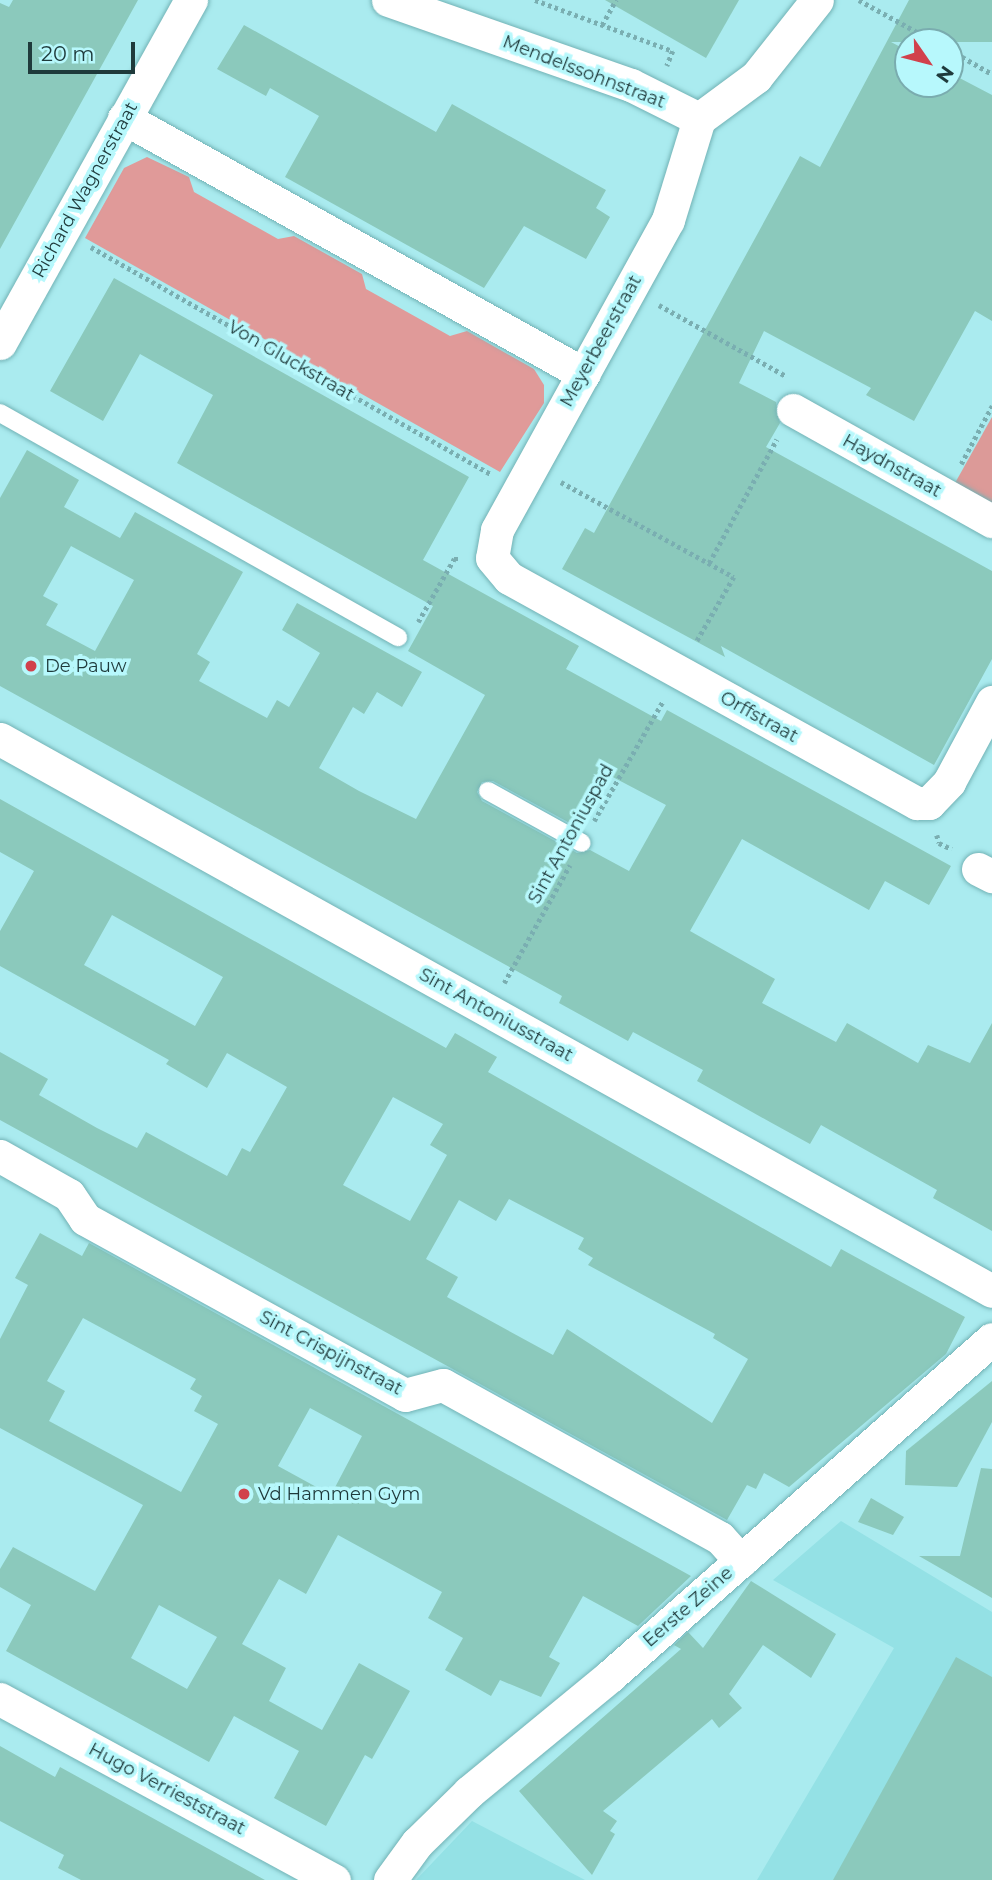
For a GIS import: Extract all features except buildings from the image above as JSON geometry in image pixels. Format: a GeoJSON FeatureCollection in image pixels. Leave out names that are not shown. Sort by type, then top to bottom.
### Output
{"type":"FeatureCollection","features":[{"type":"Feature","properties":{"kind":"street","name":"Richard Wagnerstraat"},"geometry":{"type":"LineString","coordinates":[[0,343],[191,0]]}},
{"type":"Feature","properties":{"kind":"street","name":"Mendelssohnstraat"},"geometry":{"type":"LineString","coordinates":[[388,0],[655,96],[699,119]]}},
{"type":"Feature","properties":{"kind":"street"},"geometry":{"type":"LineString","coordinates":[[699,119],[756,77],[817,0]]}},
{"type":"Feature","properties":{"kind":"street"},"geometry":{"type":"LineString","coordinates":[[124,118],[584,373]]}},
{"type":"Feature","properties":{"kind":"street","name":"Meyerbeerstraat"},"geometry":{"type":"LineString","coordinates":[[492,558],[497,530],[668,220],[699,119]]}},
{"type":"Feature","properties":{"kind":"street","name":"Haydnstraat"},"geometry":{"type":"LineString","coordinates":[[793,411],[992,521]]}},
{"type":"Feature","properties":{"kind":"street","name":"Orffstraat"},"geometry":{"type":"LineString","coordinates":[[492,558],[509,578],[903,798],[929,803]]}},
{"type":"Feature","properties":{"kind":"street"},"geometry":{"type":"LineString","coordinates":[[929,803],[949,782],[992,702]]}},
{"type":"Feature","properties":{"kind":"street","name":"Sint Antoniusstraat"},"geometry":{"type":"LineString","coordinates":[[0,739],[992,1291]]}},
{"type":"Feature","properties":{"kind":"street","name":"Sint Crispijnstraat"},"geometry":{"type":"LineString","coordinates":[[0,1156],[68,1195],[85,1219],[405,1395],[443,1385],[720,1538],[741,1561]]}},
{"type":"Feature","properties":{"kind":"street","name":"Eerste Zeine"},"geometry":{"type":"LineString","coordinates":[[390,1880],[416,1843],[469,1792],[741,1561],[992,1339]]}},
{"type":"Feature","properties":{"kind":"street","name":"Hugo Verrieststraat"},"geometry":{"type":"LineString","coordinates":[[0,1699],[334,1880]]}},
{"type":"Feature","properties":{"kind":"lane"},"geometry":{"type":"LineString","coordinates":[[0,413],[398,638]]}},
{"type":"Feature","properties":{"kind":"lane"},"geometry":{"type":"LineString","coordinates":[[488,792],[582,843]]}},
{"type":"Feature","properties":{"kind":"path"},"geometry":{"type":"LineString","coordinates":[[535,0],[673,51],[655,96]]}},
{"type":"Feature","properties":{"kind":"path"},"geometry":{"type":"LineString","coordinates":[[602,25],[616,0]]}},
{"type":"Feature","properties":{"kind":"path"},"geometry":{"type":"LineString","coordinates":[[859,0],[910,28]]}},
{"type":"Feature","properties":{"kind":"path"},"geometry":{"type":"LineString","coordinates":[[964,58],[992,74]]}},
{"type":"Feature","properties":{"kind":"path","name":"Von Gluckstraat"},"geometry":{"type":"LineString","coordinates":[[62,232],[526,478],[709,563]]}},
{"type":"Feature","properties":{"kind":"path"},"geometry":{"type":"LineString","coordinates":[[631,289],[806,387],[709,563]]}},
{"type":"Feature","properties":{"kind":"path"},"geometry":{"type":"LineString","coordinates":[[944,494],[992,407]]}},
{"type":"Feature","properties":{"kind":"path"},"geometry":{"type":"LineString","coordinates":[[398,638],[407,642],[454,559],[492,558]]}},
{"type":"Feature","properties":{"kind":"path","name":"Sint Antoniuspad"},"geometry":{"type":"LineString","coordinates":[[488,1011],[734,577],[709,563]]}},
{"type":"Feature","properties":{"kind":"path"},"geometry":{"type":"LineString","coordinates":[[929,803],[939,843],[985,872]]}},
{"type":"Feature","properties":{"kind":"shaded area"},"geometry":{"type":"Polygon","coordinates":[[[147,157],[189,177],[194,192],[278,239],[294,236],[362,274],[366,289],[450,336],[467,331],[534,369],[544,385],[544,403],[500,472],[85,238],[124,168],[147,157]]]}},
{"type":"Feature","properties":{"kind":"shaded area"},"geometry":{"type":"Polygon","coordinates":[[[992,417],[992,503],[955,483],[992,417]]]}},
{"type":"Feature","properties":{"kind":"shaded area"},"geometry":{"type":"Polygon","coordinates":[[[841,1521],[992,1612],[992,1880],[757,1880],[894,1648],[773,1580],[841,1521]]]}},
{"type":"Feature","properties":{"kind":"shaded area"},"geometry":{"type":"Polygon","coordinates":[[[472,1821],[585,1880],[416,1880],[472,1821]]]}},
{"type":"Feature","properties":{"kind":"place","name":"De Pauw"},"geometry":{"type":"Point","coordinates":[31,666]}},
{"type":"Feature","properties":{"kind":"place","name":"Vd Hammen Gym"},"geometry":{"type":"Point","coordinates":[244,1494]}}]}
